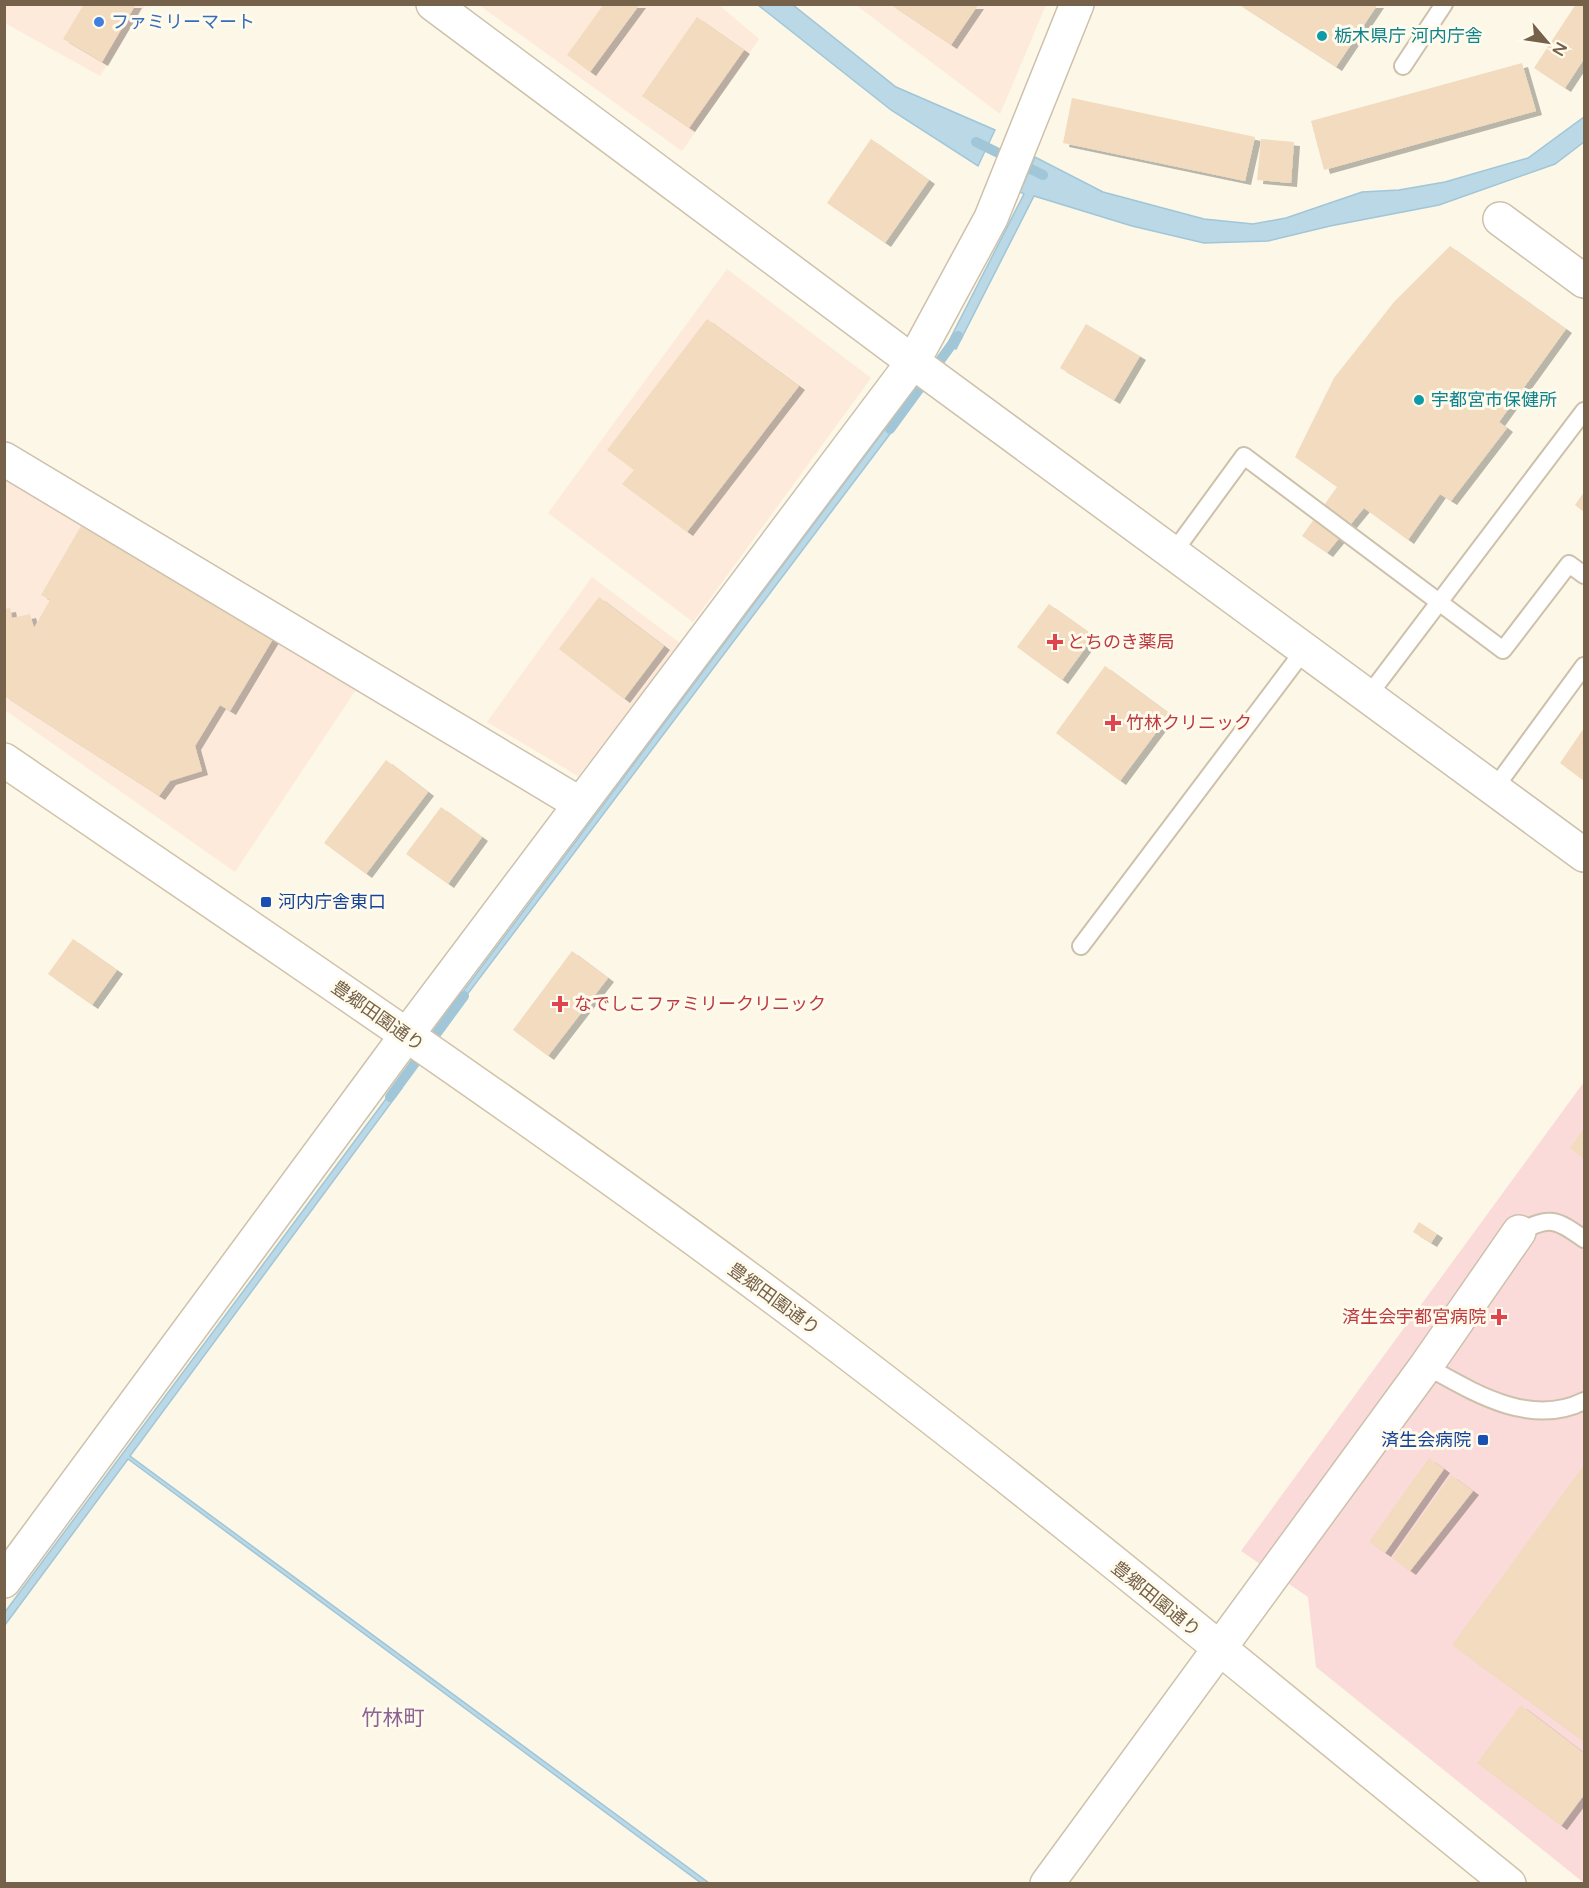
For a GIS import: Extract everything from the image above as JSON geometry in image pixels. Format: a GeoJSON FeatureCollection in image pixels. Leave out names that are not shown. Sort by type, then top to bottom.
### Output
{"type":"FeatureCollection","features":[{"type":"Feature","properties":{"kind":"street"},"geometry":{"type":"LineString","coordinates":[[433,4],[913,362],[1584,855]]}},
{"type":"Feature","properties":{"kind":"street"},"geometry":{"type":"LineString","coordinates":[[4,1581],[406,1036],[913,362],[991,218],[1077,4]]}},
{"type":"Feature","properties":{"kind":"street"},"geometry":{"type":"LineString","coordinates":[[1500,219],[1584,281]]}},
{"type":"Feature","properties":{"kind":"street"},"geometry":{"type":"LineString","coordinates":[[4,459],[580,804]]}},
{"type":"Feature","properties":{"kind":"street","name":"豊郷田園通り"},"geometry":{"type":"LineString","coordinates":[[4,760],[406,1036],[813,1326],[999,1470],[1509,1884]]}},
{"type":"Feature","properties":{"kind":"street"},"geometry":{"type":"LineString","coordinates":[[1047,1884],[1426,1366],[1519,1232]]}},
{"type":"Feature","properties":{"kind":"lane"},"geometry":{"type":"LineString","coordinates":[[1403,66],[1444,4]]}},
{"type":"Feature","properties":{"kind":"lane"},"geometry":{"type":"LineString","coordinates":[[1368,696],[1584,411]]}},
{"type":"Feature","properties":{"kind":"lane"},"geometry":{"type":"LineString","coordinates":[[1173,553],[1244,456],[1503,650],[1569,564],[1584,575]]}},
{"type":"Feature","properties":{"kind":"lane"},"geometry":{"type":"LineString","coordinates":[[1081,946],[1305,650]]}},
{"type":"Feature","properties":{"kind":"lane"},"geometry":{"type":"LineString","coordinates":[[1494,789],[1584,666]]}},
{"type":"Feature","properties":{"kind":"lane"},"geometry":{"type":"LineString","coordinates":[[1519,1232],[1541,1221],[1564,1224],[1584,1239]]}},
{"type":"Feature","properties":{"kind":"lane"},"geometry":{"type":"LineString","coordinates":[[1426,1366],[1483,1397],[1537,1412],[1557,1410],[1584,1401]]}},
{"type":"Feature","properties":{"kind":"shaded area"},"geometry":{"type":"Polygon","coordinates":[[[5,5],[145,5],[100,76],[5,23],[5,5]]]}},
{"type":"Feature","properties":{"kind":"shaded area"},"geometry":{"type":"Polygon","coordinates":[[[479,5],[719,5],[759,39],[682,151],[479,5]]]}},
{"type":"Feature","properties":{"kind":"shaded area"},"geometry":{"type":"Polygon","coordinates":[[[856,5],[1046,5],[1000,114],[856,5]]]}},
{"type":"Feature","properties":{"kind":"shaded area"},"geometry":{"type":"Polygon","coordinates":[[[727,269],[871,378],[693,622],[548,513],[727,269]]]}},
{"type":"Feature","properties":{"kind":"shaded area"},"geometry":{"type":"Polygon","coordinates":[[[4,470],[359,685],[235,872],[5,710],[4,470]]]}},
{"type":"Feature","properties":{"kind":"shaded area"},"geometry":{"type":"Polygon","coordinates":[[[592,577],[680,643],[578,776],[487,722],[592,577]]]}},
{"type":"Feature","properties":{"kind":"shaded area","name":"済生会宇都宮病院"},"geometry":{"type":"Polygon","coordinates":[[[1584,1082],[1584,1883],[1316,1667],[1308,1597],[1241,1551],[1584,1082]]]}},
{"type":"Feature","properties":{"kind":"water"},"geometry":{"type":"Polygon","coordinates":[[[758,5],[793,5],[896,87],[995,130],[978,166],[891,110],[758,5]]]}},
{"type":"Feature","properties":{"kind":"water"},"geometry":{"type":"Polygon","coordinates":[[[1584,117],[1584,142],[1555,164],[1439,205],[1330,226],[1268,241],[1204,243],[1132,226],[1034,196],[956,349],[948,343],[1024,194],[1020,192],[1035,157],[1103,192],[1204,219],[1253,224],[1286,218],[1362,192],[1399,190],[1445,182],[1528,158],[1584,117]]]}},
{"type":"Feature","properties":{"kind":"water"},"geometry":{"type":"Polygon","coordinates":[[[894,417],[899,422],[457,1008],[453,1005],[894,417]]]}},
{"type":"Feature","properties":{"kind":"water"},"geometry":{"type":"Polygon","coordinates":[[[397,1084],[402,1088],[130,1456],[709,1883],[701,1883],[128,1459],[5,1625],[5,1612],[397,1084]]]}},
{"type":"Feature","properties":{"kind":"building","name":"ファミリーマート"},"geometry":{"type":"Polygon","coordinates":[[[84,4],[136,4],[102,62],[63,39],[84,4]]]}},
{"type":"Feature","properties":{"kind":"building"},"geometry":{"type":"Polygon","coordinates":[[[604,4],[640,4],[590,72],[567,55],[604,4]]]}},
{"type":"Feature","properties":{"kind":"building","name":"栃木県庁 河内庁舎"},"geometry":{"type":"Polygon","coordinates":[[[1238,4],[1378,4],[1336,67],[1238,4]]]}},
{"type":"Feature","properties":{"kind":"building"},"geometry":{"type":"Polygon","coordinates":[[[1576,4],[1584,4],[1584,59],[1565,88],[1534,68],[1576,4]]]}},
{"type":"Feature","properties":{"kind":"building"},"geometry":{"type":"Polygon","coordinates":[[[891,5],[978,5],[951,45],[891,5]]]}},
{"type":"Feature","properties":{"kind":"building"},"geometry":{"type":"Polygon","coordinates":[[[697,17],[744,50],[689,128],[642,96],[697,17]]]}},
{"type":"Feature","properties":{"kind":"building"},"geometry":{"type":"Polygon","coordinates":[[[1522,63],[1536,111],[1324,170],[1311,121],[1522,63]]]}},
{"type":"Feature","properties":{"kind":"building"},"geometry":{"type":"Polygon","coordinates":[[[1072,98],[1255,137],[1245,181],[1063,143],[1072,98]]]}},
{"type":"Feature","properties":{"kind":"building"},"geometry":{"type":"Polygon","coordinates":[[[871,139],[929,180],[885,243],[827,203],[871,139]]]}},
{"type":"Feature","properties":{"kind":"building"},"geometry":{"type":"Polygon","coordinates":[[[1261,139],[1294,142],[1291,183],[1257,180],[1261,139]]]}},
{"type":"Feature","properties":{"kind":"building","name":"宇都宮市保健所"},"geometry":{"type":"Polygon","coordinates":[[[1450,246],[1566,329],[1499,422],[1507,428],[1451,501],[1440,494],[1408,540],[1364,508],[1327,553],[1302,536],[1337,487],[1295,457],[1334,378],[1394,302],[1450,246]]]}},
{"type":"Feature","properties":{"kind":"building"},"geometry":{"type":"Polygon","coordinates":[[[707,319],[799,386],[687,532],[622,484],[634,470],[607,450],[707,319]]]}},
{"type":"Feature","properties":{"kind":"building"},"geometry":{"type":"Polygon","coordinates":[[[1086,324],[1140,356],[1114,400],[1060,368],[1086,324]]]}},
{"type":"Feature","properties":{"kind":"building"},"geometry":{"type":"Polygon","coordinates":[[[1584,492],[1584,512],[1575,505],[1584,492]]]}},
{"type":"Feature","properties":{"kind":"building"},"geometry":{"type":"Polygon","coordinates":[[[81,526],[273,639],[230,711],[220,705],[195,746],[202,771],[170,781],[159,796],[4,696],[4,609],[10,608],[12,618],[30,614],[34,628],[50,600],[41,595],[81,526]]]}},
{"type":"Feature","properties":{"kind":"building"},"geometry":{"type":"Polygon","coordinates":[[[599,597],[664,646],[624,699],[559,649],[599,597]]]}},
{"type":"Feature","properties":{"kind":"building","name":"とちのき薬局"},"geometry":{"type":"Polygon","coordinates":[[[1049,604],[1094,636],[1062,680],[1017,647],[1049,604]]]}},
{"type":"Feature","properties":{"kind":"building","name":"竹林クリニック"},"geometry":{"type":"Polygon","coordinates":[[[1105,666],[1170,714],[1120,781],[1056,733],[1105,666]]]}},
{"type":"Feature","properties":{"kind":"building"},"geometry":{"type":"Polygon","coordinates":[[[1584,728],[1584,781],[1560,763],[1584,728]]]}},
{"type":"Feature","properties":{"kind":"building"},"geometry":{"type":"Polygon","coordinates":[[[386,760],[428,792],[366,874],[324,843],[386,760]]]}},
{"type":"Feature","properties":{"kind":"building"},"geometry":{"type":"Polygon","coordinates":[[[441,807],[482,837],[448,884],[406,854],[441,807]]]}},
{"type":"Feature","properties":{"kind":"building"},"geometry":{"type":"Polygon","coordinates":[[[73,939],[117,970],[92,1005],[48,974],[73,939]]]}},
{"type":"Feature","properties":{"kind":"building","name":"なでしこファミリークリニック"},"geometry":{"type":"Polygon","coordinates":[[[572,951],[608,978],[548,1056],[513,1030],[572,951]]]}},
{"type":"Feature","properties":{"kind":"building"},"geometry":{"type":"Polygon","coordinates":[[[1584,1128],[1584,1159],[1570,1148],[1584,1128]]]}},
{"type":"Feature","properties":{"kind":"building"},"geometry":{"type":"Polygon","coordinates":[[[1419,1222],[1437,1234],[1431,1243],[1413,1232],[1419,1222]]]}},
{"type":"Feature","properties":{"kind":"building"},"geometry":{"type":"Polygon","coordinates":[[[1429,1458],[1444,1469],[1385,1553],[1369,1542],[1429,1458]]]}},
{"type":"Feature","properties":{"kind":"building"},"geometry":{"type":"Polygon","coordinates":[[[1584,1465],[1584,1742],[1452,1645],[1584,1465]]]}},
{"type":"Feature","properties":{"kind":"building"},"geometry":{"type":"Polygon","coordinates":[[[1451,1475],[1473,1491],[1410,1571],[1392,1558],[1451,1475]]]}},
{"type":"Feature","properties":{"kind":"building"},"geometry":{"type":"Polygon","coordinates":[[[1521,1705],[1584,1753],[1584,1795],[1561,1826],[1477,1763],[1521,1705]]]}},
{"type":"Feature","properties":{"kind":"waterway"},"geometry":{"type":"LineString","coordinates":[[976,142],[1043,175]]}},
{"type":"Feature","properties":{"kind":"waterway"},"geometry":{"type":"LineString","coordinates":[[890,429],[958,336]]}},
{"type":"Feature","properties":{"kind":"waterway"},"geometry":{"type":"LineString","coordinates":[[390,1097],[464,996]]}},
{"type":"Feature","properties":{"kind":"place","name":"ファミリーマート"},"geometry":{"type":"Point","coordinates":[99,22]}},
{"type":"Feature","properties":{"kind":"place","name":"栃木県庁 河内庁舎"},"geometry":{"type":"Point","coordinates":[1322,36]}},
{"type":"Feature","properties":{"kind":"place","name":"宇都宮市保健所"},"geometry":{"type":"Point","coordinates":[1419,400]}},
{"type":"Feature","properties":{"kind":"place","name":"とちのき薬局"},"geometry":{"type":"Point","coordinates":[1055,642]}},
{"type":"Feature","properties":{"kind":"place","name":"竹林クリニック"},"geometry":{"type":"Point","coordinates":[1113,723]}},
{"type":"Feature","properties":{"kind":"place","name":"河内庁舎東口"},"geometry":{"type":"Point","coordinates":[266,902]}},
{"type":"Feature","properties":{"kind":"place","name":"なでしこファミリークリニック"},"geometry":{"type":"Point","coordinates":[560,1004]}},
{"type":"Feature","properties":{"kind":"place","name":"済生会宇都宮病院"},"geometry":{"type":"Point","coordinates":[1499,1317]}},
{"type":"Feature","properties":{"kind":"place","name":"済生会病院"},"geometry":{"type":"Point","coordinates":[1483,1440]}},
{"type":"Feature","properties":{"kind":"district","name":"竹林町"},"geometry":{"type":"Point","coordinates":[393,1718]}}]}
